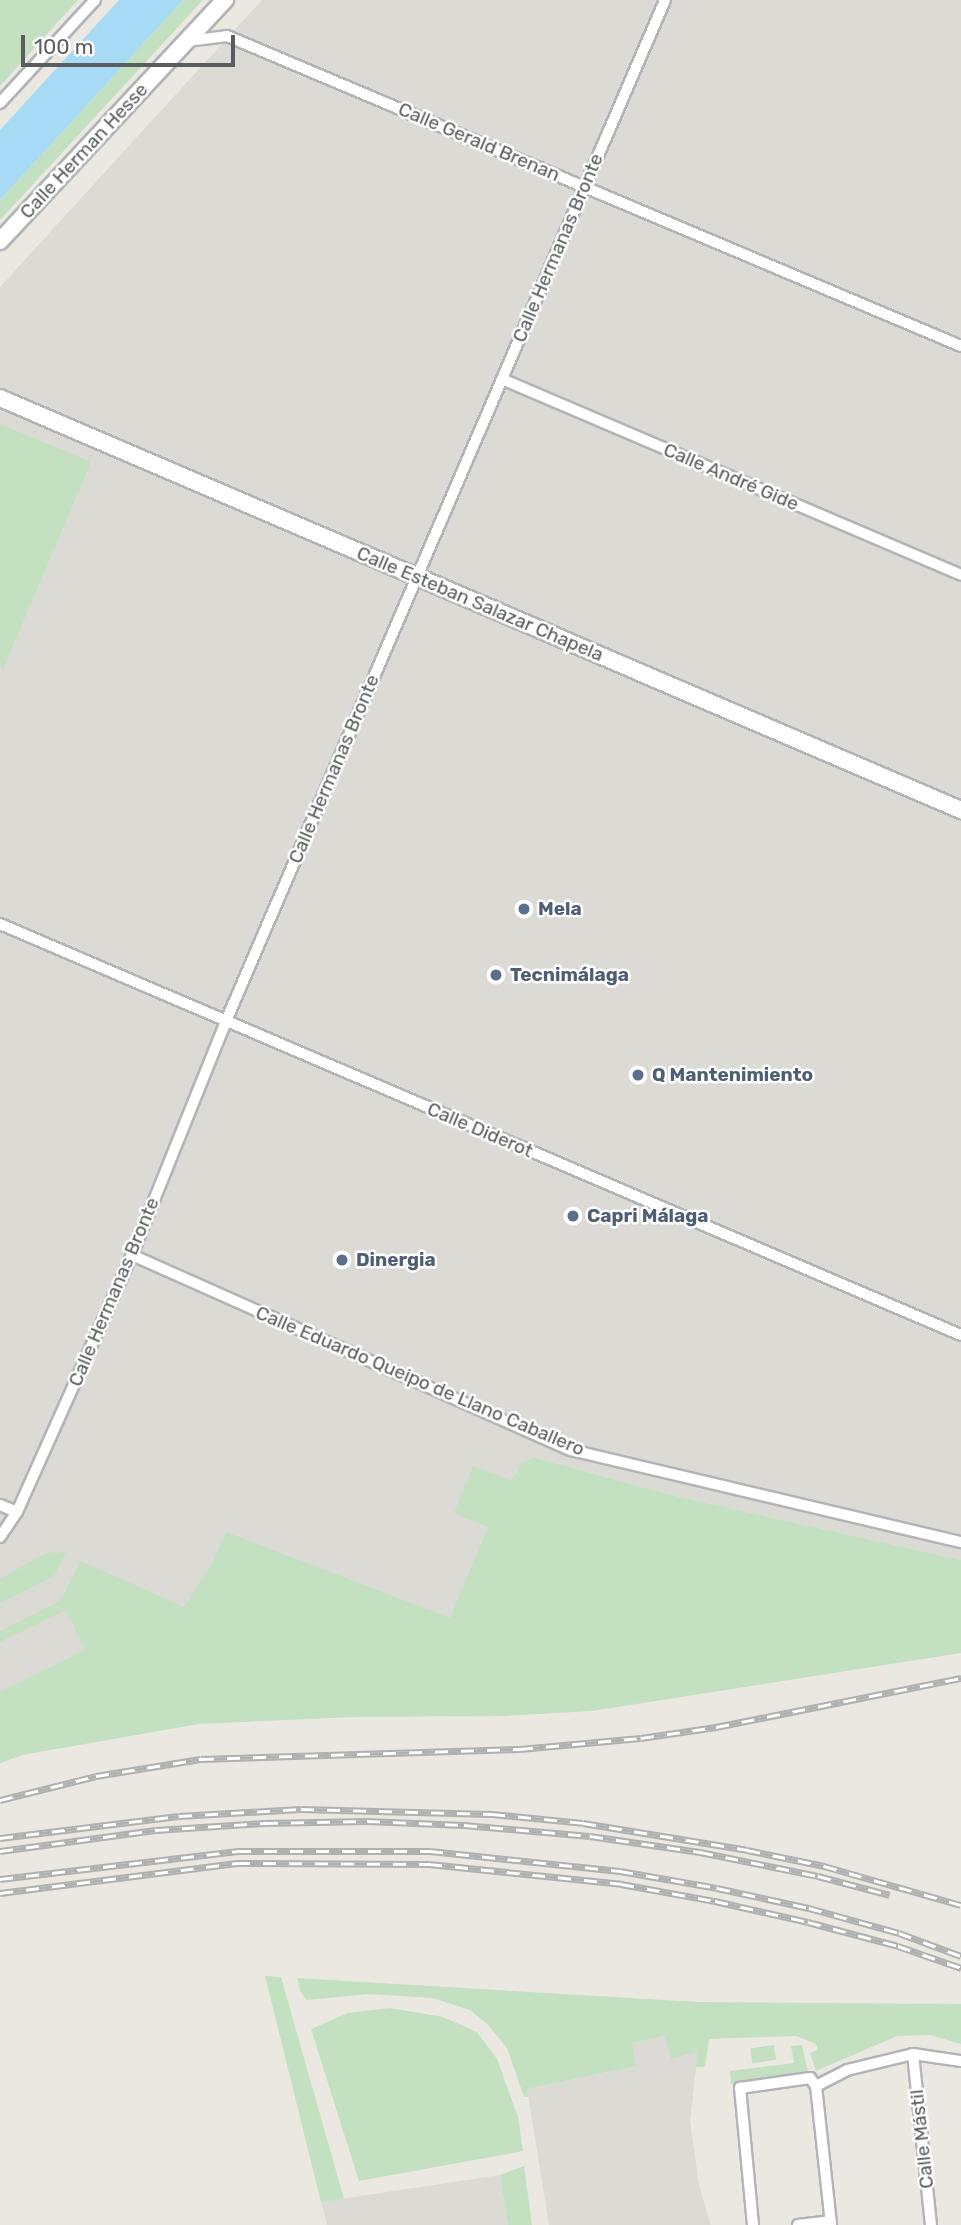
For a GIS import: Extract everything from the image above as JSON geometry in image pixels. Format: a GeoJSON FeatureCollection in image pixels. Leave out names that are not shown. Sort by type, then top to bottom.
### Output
{"type":"FeatureCollection","features":[{"type":"Feature","properties":{"kind":"street"},"geometry":{"type":"LineString","coordinates":[[0,103],[95,0]]}},
{"type":"Feature","properties":{"kind":"street","name":"Calle Herman Hesse"},"geometry":{"type":"LineString","coordinates":[[0,241],[225,0]]}},
{"type":"Feature","properties":{"kind":"street","name":"Calle Hermanas Bronte"},"geometry":{"type":"LineString","coordinates":[[0,1537],[17,1512],[132,1255],[226,1021],[665,0]]}},
{"type":"Feature","properties":{"kind":"street","name":"Calle Gerald Brenan"},"geometry":{"type":"LineString","coordinates":[[187,41],[227,36],[961,346]]}},
{"type":"Feature","properties":{"kind":"street","name":"Calle André Gide"},"geometry":{"type":"LineString","coordinates":[[502,379],[961,575]]}},
{"type":"Feature","properties":{"kind":"street","name":"Calle Esteban Salazar Chapela"},"geometry":{"type":"LineString","coordinates":[[0,398],[961,810]]}},
{"type":"Feature","properties":{"kind":"street","name":"Calle Diderot"},"geometry":{"type":"LineString","coordinates":[[0,924],[961,1335]]}},
{"type":"Feature","properties":{"kind":"street","name":"Calle Eduardo Queipo de Llano Caballero"},"geometry":{"type":"LineString","coordinates":[[132,1255],[571,1450],[961,1542]]}},
{"type":"Feature","properties":{"kind":"street"},"geometry":{"type":"LineString","coordinates":[[0,1504],[17,1512]]}},
{"type":"Feature","properties":{"kind":"street"},"geometry":{"type":"LineString","coordinates":[[816,2086],[847,2070],[913,2054],[961,2062]]}},
{"type":"Feature","properties":{"kind":"street","name":"Calle Mástil"},"geometry":{"type":"LineString","coordinates":[[913,2054],[931,2225]]}},
{"type":"Feature","properties":{"kind":"street"},"geometry":{"type":"LineString","coordinates":[[753,2225],[740,2088],[810,2078],[816,2086],[830,2223],[798,2225]]}},
{"type":"Feature","properties":{"kind":"shaded area"},"geometry":{"type":"Polygon","coordinates":[[[262,0],[961,0],[961,1560],[671,1495],[533,1457],[521,1464],[511,1481],[488,1527],[451,1619],[226,1533],[212,1563],[184,1608],[22,1755],[0,1763],[0,287],[262,0]]]}},
{"type":"Feature","properties":{"kind":"shaded area"},"geometry":{"type":"Polygon","coordinates":[[[665,2036],[698,2052],[690,2121],[699,2185],[711,2225],[549,2225],[527,2089],[636,2066],[632,2043],[665,2036]]]}},
{"type":"Feature","properties":{"kind":"shaded area"},"geometry":{"type":"Polygon","coordinates":[[[500,2175],[508,2225],[327,2225],[321,2202],[500,2175]]]}},
{"type":"Feature","properties":{"kind":"green space"},"geometry":{"type":"Polygon","coordinates":[[[0,0],[78,0],[0,86],[0,0]]]}},
{"type":"Feature","properties":{"kind":"green space"},"geometry":{"type":"Polygon","coordinates":[[[183,0],[203,0],[0,220],[0,200],[183,0]]]}},
{"type":"Feature","properties":{"kind":"green space"},"geometry":{"type":"Polygon","coordinates":[[[0,424],[91,462],[3,669],[0,667],[0,424]]]}},
{"type":"Feature","properties":{"kind":"green space"},"geometry":{"type":"Polygon","coordinates":[[[533,1457],[671,1495],[961,1560],[961,1653],[592,1711],[505,1716],[353,1717],[199,1724],[22,1755],[0,1763],[0,1692],[85,1650],[66,1610],[0,1642],[0,1631],[60,1601],[81,1561],[184,1607],[212,1563],[226,1532],[450,1618],[488,1527],[454,1513],[473,1466],[511,1481],[521,1464],[533,1457]]]}},
{"type":"Feature","properties":{"kind":"green space"},"geometry":{"type":"Polygon","coordinates":[[[66,1553],[54,1576],[0,1603],[0,1579],[44,1554],[66,1553]]]}},
{"type":"Feature","properties":{"kind":"green space"},"geometry":{"type":"Polygon","coordinates":[[[265,1976],[281,1977],[344,2199],[321,2202],[265,1976]]]}},
{"type":"Feature","properties":{"kind":"green space"},"geometry":{"type":"Polygon","coordinates":[[[297,1978],[697,2002],[961,2004],[961,2044],[930,2035],[897,2036],[816,2071],[810,2053],[818,2050],[816,2044],[796,2036],[709,2039],[705,2067],[696,2067],[697,2052],[671,2059],[665,2036],[632,2043],[636,2066],[527,2089],[528,2097],[524,2097],[507,2048],[488,2025],[470,2010],[433,1998],[368,1994],[307,2000],[300,1991],[297,1978]]]}},
{"type":"Feature","properties":{"kind":"green space"},"geometry":{"type":"Polygon","coordinates":[[[390,2008],[443,2017],[477,2032],[497,2059],[518,2117],[523,2151],[359,2181],[311,2029],[348,2013],[390,2008]]]}},
{"type":"Feature","properties":{"kind":"green space"},"geometry":{"type":"Polygon","coordinates":[[[774,2045],[776,2060],[752,2063],[750,2048],[774,2045]]]}},
{"type":"Feature","properties":{"kind":"green space"},"geometry":{"type":"Polygon","coordinates":[[[802,2045],[808,2072],[731,2084],[730,2071],[794,2063],[791,2046],[802,2045]]]}},
{"type":"Feature","properties":{"kind":"green space"},"geometry":{"type":"Polygon","coordinates":[[[524,2166],[532,2225],[508,2225],[500,2175],[524,2166]]]}},
{"type":"Feature","properties":{"kind":"water"},"geometry":{"type":"Polygon","coordinates":[[[119,0],[183,0],[0,200],[0,130],[119,0]]]}},
{"type":"Feature","properties":{"kind":"railway"},"geometry":{"type":"LineString","coordinates":[[0,1800],[96,1776],[201,1759],[520,1749],[641,1738],[716,1727],[961,1678]]}},
{"type":"Feature","properties":{"kind":"railway"},"geometry":{"type":"LineString","coordinates":[[0,1838],[179,1816],[301,1809],[492,1814],[583,1823],[747,1850],[824,1866],[961,1905]]}},
{"type":"Feature","properties":{"kind":"railway"},"geometry":{"type":"LineString","coordinates":[[0,1851],[156,1830],[265,1823],[367,1821],[464,1825],[590,1836],[700,1852],[818,1876],[890,1895]]}},
{"type":"Feature","properties":{"kind":"railway"},"geometry":{"type":"LineString","coordinates":[[0,1879],[238,1851],[430,1851],[620,1871],[717,1888],[809,1908],[899,1933],[961,1956]]}},
{"type":"Feature","properties":{"kind":"railway"},"geometry":{"type":"LineString","coordinates":[[0,1893],[237,1863],[429,1864],[621,1884],[715,1901],[898,1946],[961,1968]]}},
{"type":"Feature","properties":{"kind":"place","name":"Mela"},"geometry":{"type":"Point","coordinates":[524,909]}},
{"type":"Feature","properties":{"kind":"place","name":"Tecnimálaga"},"geometry":{"type":"Point","coordinates":[496,975]}},
{"type":"Feature","properties":{"kind":"place","name":"Q Mantenimiento"},"geometry":{"type":"Point","coordinates":[638,1075]}},
{"type":"Feature","properties":{"kind":"place","name":"Capri Málaga"},"geometry":{"type":"Point","coordinates":[573,1216]}},
{"type":"Feature","properties":{"kind":"place","name":"Dinergia"},"geometry":{"type":"Point","coordinates":[342,1260]}}]}
